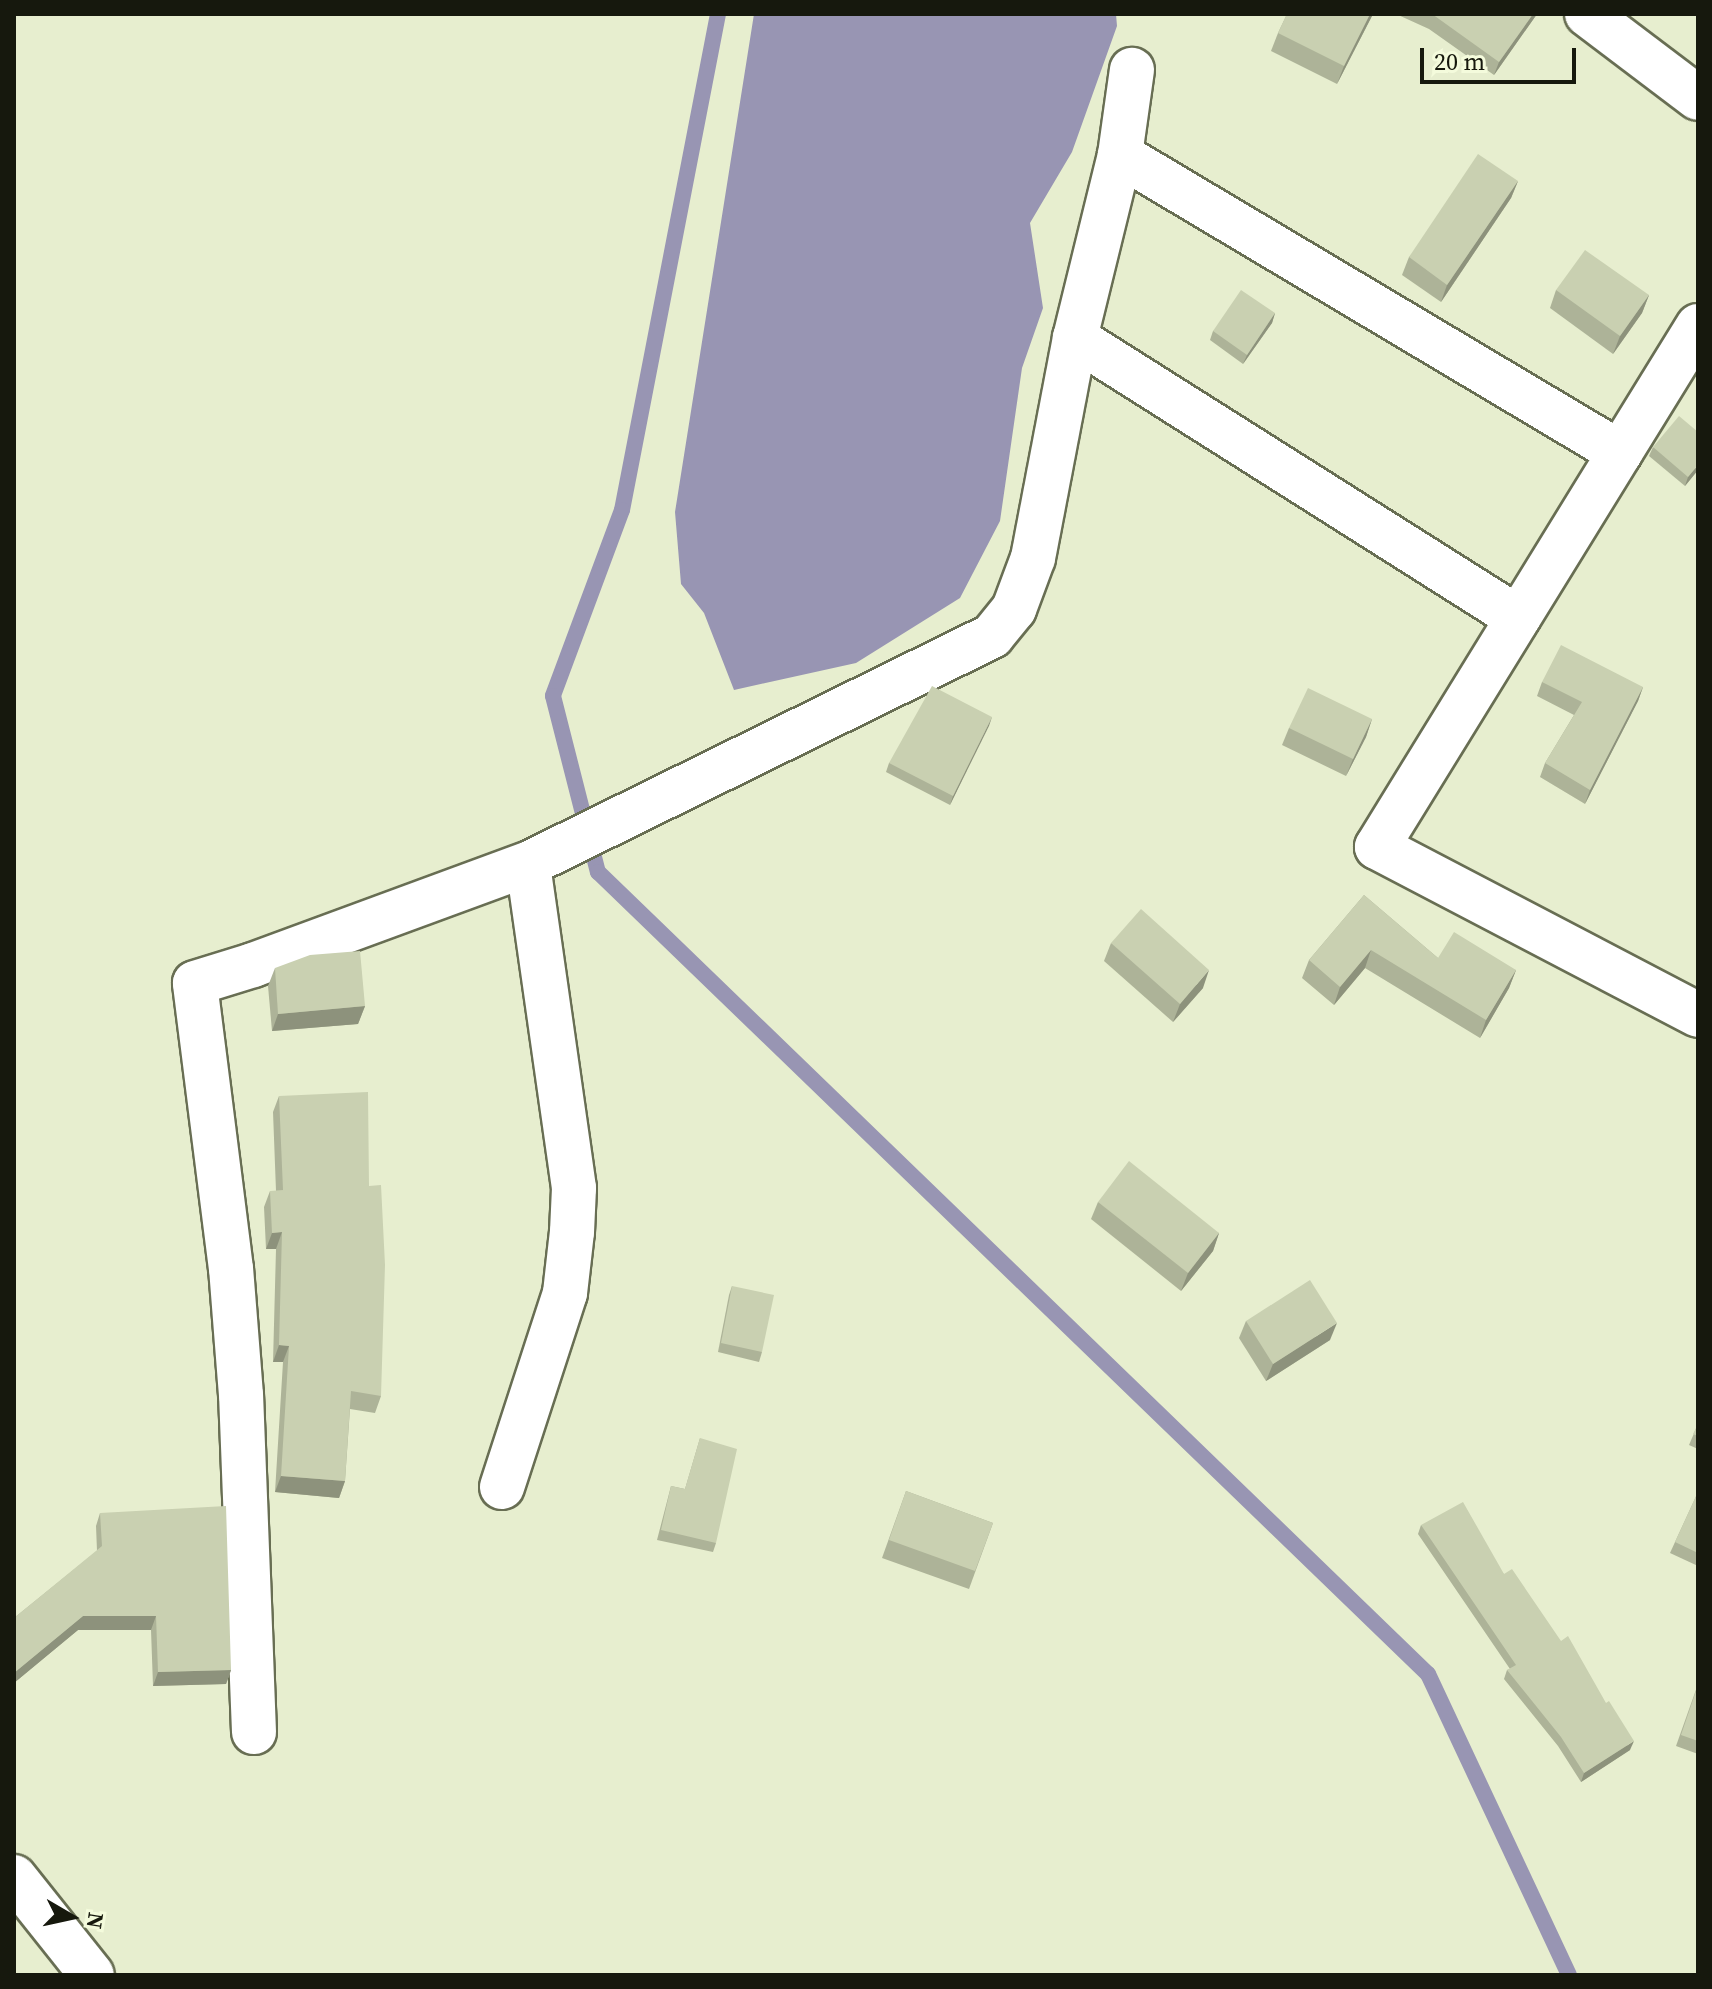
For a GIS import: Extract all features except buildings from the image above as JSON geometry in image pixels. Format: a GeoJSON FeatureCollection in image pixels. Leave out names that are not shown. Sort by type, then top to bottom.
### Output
{"type":"FeatureCollection","features":[{"type":"Feature","properties":{"kind":"street"},"geometry":{"type":"LineString","coordinates":[[1587,14],[1698,98]]}},
{"type":"Feature","properties":{"kind":"street"},"geometry":{"type":"LineString","coordinates":[[254,1732],[241,1395],[231,1269],[195,983],[253,965],[528,864],[992,636],[1014,609],[1033,558],[1075,338],[1120,155],[1132,70]]}},
{"type":"Feature","properties":{"kind":"street"},"geometry":{"type":"LineString","coordinates":[[1120,155],[1620,453]]}},
{"type":"Feature","properties":{"kind":"street"},"geometry":{"type":"LineString","coordinates":[[1698,326],[1377,847],[1698,1015]]}},
{"type":"Feature","properties":{"kind":"street"},"geometry":{"type":"LineString","coordinates":[[1075,338],[1518,618]]}},
{"type":"Feature","properties":{"kind":"street"},"geometry":{"type":"LineString","coordinates":[[502,1487],[565,1293],[574,1188],[528,864]]}},
{"type":"Feature","properties":{"kind":"street"},"geometry":{"type":"LineString","coordinates":[[14,1877],[92,1975]]}},
{"type":"Feature","properties":{"kind":"shaded area"},"geometry":{"type":"Polygon","coordinates":[[[754,14],[1116,14],[1117,26],[1072,152],[1030,223],[1043,308],[1022,368],[1000,521],[960,598],[856,663],[734,690],[704,613],[681,584],[675,512],[754,14]]]}},
{"type":"Feature","properties":{"kind":"waterway"},"geometry":{"type":"LineString","coordinates":[[718,14],[622,510],[553,696],[598,872],[1428,1674],[1569,1975]]}}]}
